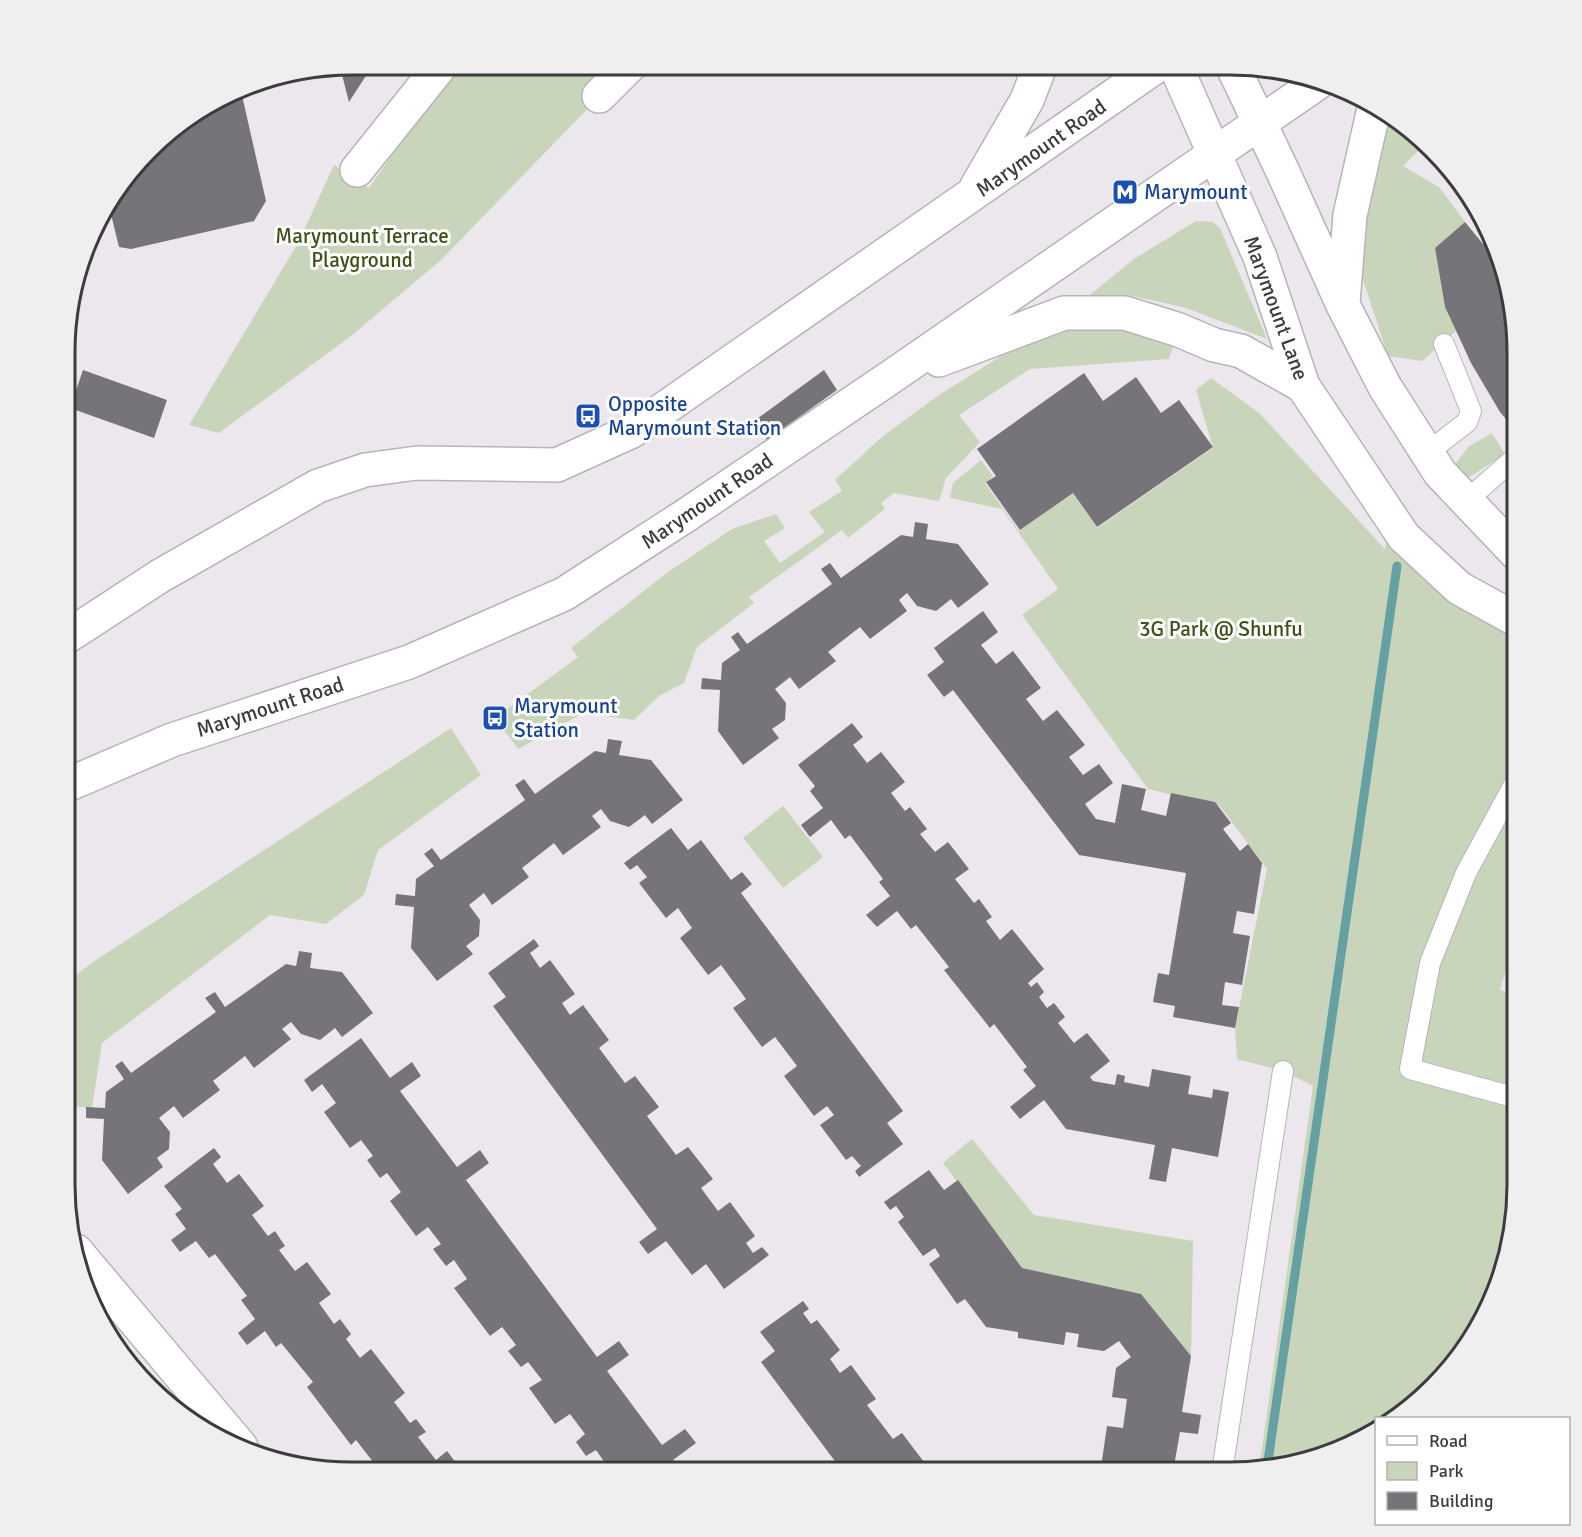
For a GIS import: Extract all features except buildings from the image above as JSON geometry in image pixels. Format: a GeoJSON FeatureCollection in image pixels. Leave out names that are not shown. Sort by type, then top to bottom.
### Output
{"type":"FeatureCollection","features":[{"type":"Feature","properties":{"kind":"main road"},"geometry":{"type":"LineString","coordinates":[[357,170],[433,75]]}},
{"type":"Feature","properties":{"kind":"main road"},"geometry":{"type":"LineString","coordinates":[[599,96],[620,75]]}},
{"type":"Feature","properties":{"kind":"main road"},"geometry":{"type":"LineString","coordinates":[[972,196],[1027,100],[1037,75]]}},
{"type":"Feature","properties":{"kind":"main road","name":"Marymount Road"},"geometry":{"type":"LineString","coordinates":[[75,631],[160,576],[318,486],[365,470],[417,463],[557,465],[632,430],[1144,75]]}},
{"type":"Feature","properties":{"kind":"main road","name":"Marymount Lane"},"geometry":{"type":"LineString","coordinates":[[1180,75],[1260,257],[1303,386],[1404,537],[1459,588],[1507,614]]}},
{"type":"Feature","properties":{"kind":"main road"},"geometry":{"type":"LineString","coordinates":[[1237,75],[1342,305],[1385,387],[1440,473],[1507,544]]}},
{"type":"Feature","properties":{"kind":"main road","name":"Marymount Road"},"geometry":{"type":"LineString","coordinates":[[75,782],[172,740],[409,662],[564,594],[686,516],[1311,87]]}},
{"type":"Feature","properties":{"kind":"main road"},"geometry":{"type":"LineString","coordinates":[[1342,305],[1350,215],[1373,115]]}},
{"type":"Feature","properties":{"kind":"main road"},"geometry":{"type":"LineString","coordinates":[[888,379],[1064,313],[1125,313],[1179,330],[1214,345],[1240,351],[1303,386]]}},
{"type":"Feature","properties":{"kind":"main road"},"geometry":{"type":"LineString","coordinates":[[86,1263],[229,1432]]}},
{"type":"Feature","properties":{"kind":"lane"},"geometry":{"type":"LineString","coordinates":[[1427,453],[1467,422],[1471,411],[1444,344]]}},
{"type":"Feature","properties":{"kind":"lane"},"geometry":{"type":"LineString","coordinates":[[1466,501],[1507,465]]}},
{"type":"Feature","properties":{"kind":"lane"},"geometry":{"type":"LineString","coordinates":[[1507,797],[1466,873],[1430,963],[1410,1069],[1507,1095]]}},
{"type":"Feature","properties":{"kind":"lane"},"geometry":{"type":"LineString","coordinates":[[1224,1462],[1283,1071]]}},
{"type":"Feature","properties":{"kind":"green space","name":"Marymount Terrace Playground"},"geometry":{"type":"Polygon","coordinates":[[[448,75],[620,75],[441,260],[351,336],[219,433],[189,425],[298,243],[334,165],[369,188],[448,75]]]}},
{"type":"Feature","properties":{"kind":"green space"},"geometry":{"type":"Polygon","coordinates":[[[1388,125],[1419,150],[1403,166],[1439,187],[1465,222],[1435,248],[1445,307],[1456,331],[1422,361],[1388,356],[1360,271],[1365,188],[1388,125]]]}},
{"type":"Feature","properties":{"kind":"green space"},"geometry":{"type":"Polygon","coordinates":[[[1196,221],[1212,222],[1220,228],[1267,339],[1186,308],[1133,296],[1086,298],[1134,259],[1196,221]]]}},
{"type":"Feature","properties":{"kind":"green space"},"geometry":{"type":"Polygon","coordinates":[[[1111,326],[1175,340],[1169,359],[1030,369],[959,415],[980,442],[946,478],[939,501],[894,493],[881,503],[885,509],[848,538],[842,530],[749,597],[754,603],[697,647],[684,683],[659,696],[634,720],[583,713],[518,749],[495,718],[578,657],[571,648],[668,572],[732,529],[776,514],[785,528],[764,541],[780,563],[825,532],[809,512],[842,491],[835,480],[883,436],[939,395],[1014,348],[1073,328],[1111,326]]]}},
{"type":"Feature","properties":{"kind":"green space","name":"3G Park @ Shunfu"},"geometry":{"type":"Polygon","coordinates":[[[1211,378],[1259,413],[1385,549],[1388,530],[1507,621],[1507,967],[1500,990],[1507,992],[1507,1185],[1505,1221],[1498,1256],[1486,1291],[1470,1323],[1438,1368],[1413,1393],[1384,1415],[1375,1417],[1375,1421],[1368,1425],[1336,1441],[1301,1453],[1266,1460],[1260,1460],[1313,1086],[1283,1071],[1237,1059],[1235,1028],[1267,869],[1220,806],[1148,789],[1022,615],[1058,589],[1002,509],[950,498],[953,483],[981,460],[993,476],[985,483],[1019,531],[1073,493],[1097,528],[1213,448],[1196,390],[1211,378]]]}},
{"type":"Feature","properties":{"kind":"green space"},"geometry":{"type":"Polygon","coordinates":[[[1492,433],[1505,454],[1468,478],[1455,465],[1468,447],[1492,433]]]}},
{"type":"Feature","properties":{"kind":"green space"},"geometry":{"type":"Polygon","coordinates":[[[451,728],[481,775],[378,850],[364,895],[326,924],[270,915],[102,1043],[92,1108],[75,1107],[75,975],[451,728]]]}},
{"type":"Feature","properties":{"kind":"green space"},"geometry":{"type":"Polygon","coordinates":[[[783,806],[823,857],[783,888],[743,838],[783,806]]]}},
{"type":"Feature","properties":{"kind":"green space"},"geometry":{"type":"Polygon","coordinates":[[[972,1139],[1034,1215],[1193,1241],[1191,1356],[1022,1268],[943,1163],[972,1139]]]}},
{"type":"Feature","properties":{"kind":"waterway"},"geometry":{"type":"LineString","coordinates":[[1268,1460],[1397,566]]}},
{"type":"Feature","properties":{"kind":"place","name":"Marymount"},"geometry":{"type":"Point","coordinates":[1125,192]}},
{"type":"Feature","properties":{"kind":"place","name":"Opposite Marymount Station"},"geometry":{"type":"Point","coordinates":[588,416]}},
{"type":"Feature","properties":{"kind":"place","name":"Marymount Station"},"geometry":{"type":"Point","coordinates":[495,718]}}]}
